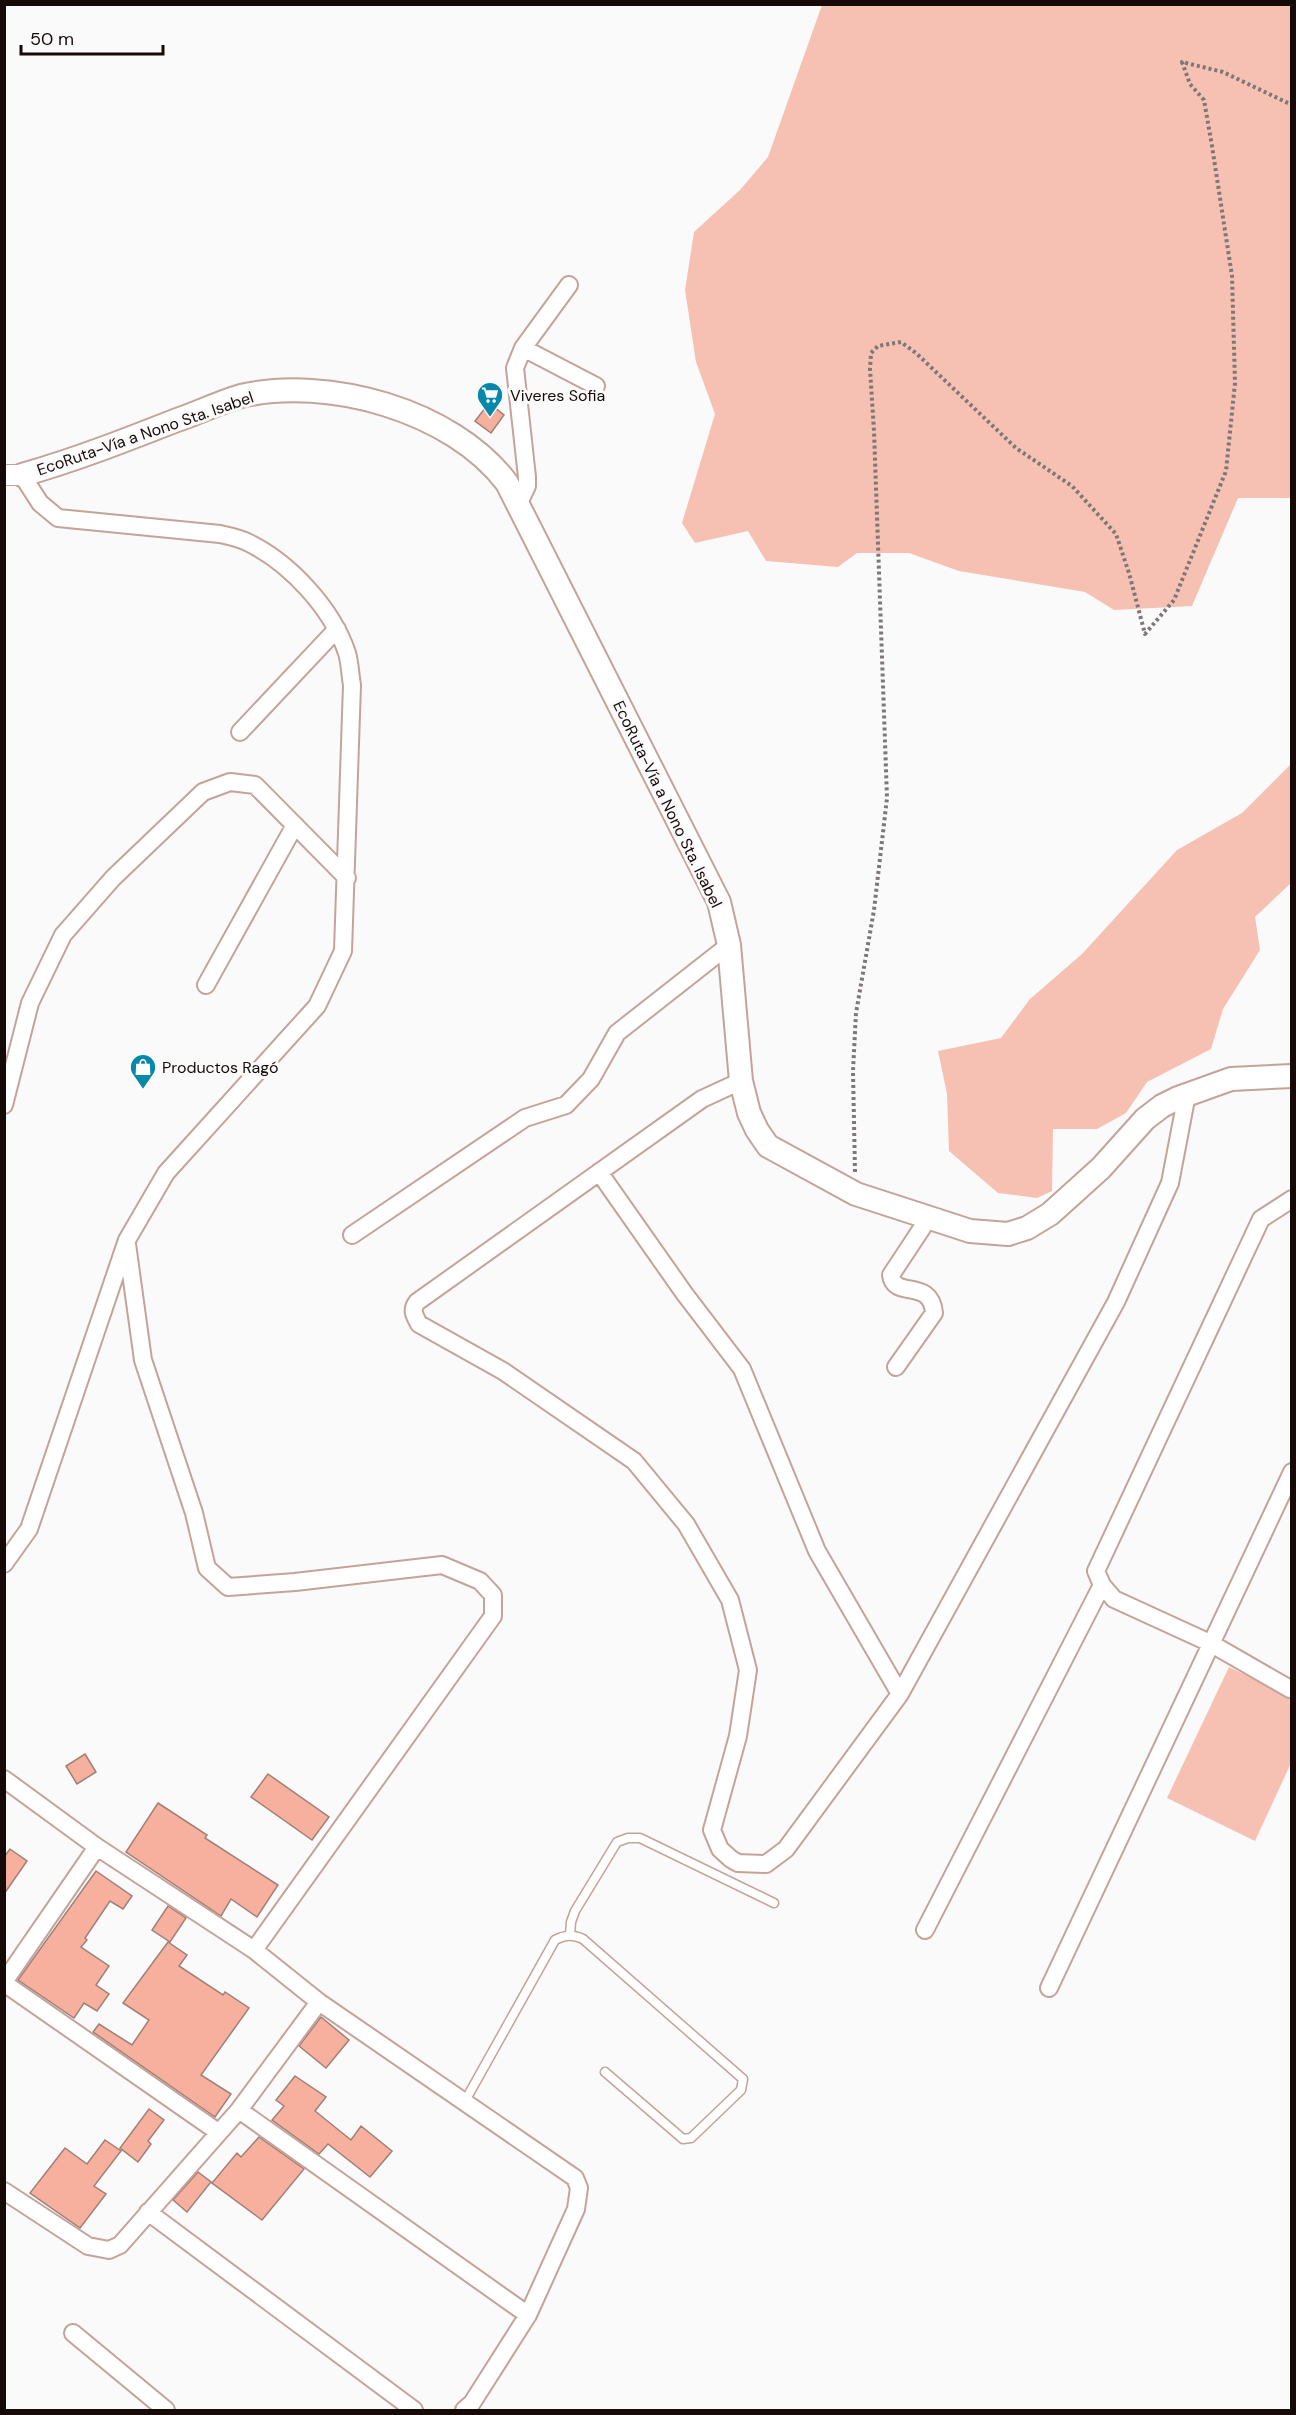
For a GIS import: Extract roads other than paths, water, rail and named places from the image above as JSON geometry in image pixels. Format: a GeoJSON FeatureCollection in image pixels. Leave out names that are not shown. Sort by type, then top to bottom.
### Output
{"type":"FeatureCollection","features":[{"type":"Feature","properties":{"kind":"main road","name":"EcoRuta-Vía a Nono Sta. Isabel"},"geometry":{"type":"LineString","coordinates":[[13,475],[68,462],[238,397],[276,391],[322,392],[367,399],[407,411],[483,456],[507,483],[719,902],[729,945],[741,1081],[749,1113],[757,1130],[768,1146],[856,1194],[970,1232],[1008,1234],[1027,1228],[1050,1214],[1101,1168],[1146,1119],[1162,1106],[1187,1094],[1231,1079],[1292,1076]]}},
{"type":"Feature","properties":{"kind":"street"},"geometry":{"type":"LineString","coordinates":[[518,506],[527,486],[515,368],[524,348],[569,285]]}},
{"type":"Feature","properties":{"kind":"street"},"geometry":{"type":"LineString","coordinates":[[524,348],[596,386]]}},
{"type":"Feature","properties":{"kind":"street"},"geometry":{"type":"LineString","coordinates":[[4,1564],[29,1529],[127,1240],[166,1173],[317,1006],[343,951],[352,685],[347,654],[337,629],[307,586],[267,554],[246,541],[220,534],[58,518],[49,512],[13,475]]}},
{"type":"Feature","properties":{"kind":"street"},"geometry":{"type":"LineString","coordinates":[[240,732],[337,629]]}},
{"type":"Feature","properties":{"kind":"street"},"geometry":{"type":"LineString","coordinates":[[4,1105],[30,1003],[63,935],[113,878],[203,792],[230,782],[255,785],[347,878]]}},
{"type":"Feature","properties":{"kind":"street"},"geometry":{"type":"LineString","coordinates":[[206,985],[295,825]]}},
{"type":"Feature","properties":{"kind":"street"},"geometry":{"type":"LineString","coordinates":[[352,1235],[525,1118],[566,1105],[591,1079],[617,1032],[729,945]]}},
{"type":"Feature","properties":{"kind":"street"},"geometry":{"type":"LineString","coordinates":[[741,1081],[702,1099],[413,1307],[419,1324],[503,1371],[634,1461],[686,1524],[730,1600],[748,1670],[738,1736],[712,1830],[720,1849],[738,1863],[766,1864],[786,1849],[900,1694],[1116,1302],[1170,1183],[1187,1094]]}},
{"type":"Feature","properties":{"kind":"street"},"geometry":{"type":"LineString","coordinates":[[599,1172],[684,1293],[742,1369],[817,1551],[900,1694]]}},
{"type":"Feature","properties":{"kind":"street"},"geometry":{"type":"LineString","coordinates":[[1290,1689],[1210,1643],[1114,1599],[1102,1585],[1096,1571],[1261,1218],[1292,1199]]}},
{"type":"Feature","properties":{"kind":"street"},"geometry":{"type":"LineString","coordinates":[[896,1367],[934,1313],[929,1295],[896,1286],[891,1275],[928,1218]]}},
{"type":"Feature","properties":{"kind":"street"},"geometry":{"type":"LineString","coordinates":[[127,1240],[143,1360],[194,1513],[207,1568],[228,1587],[296,1582],[442,1565],[480,1581],[493,1595],[493,1616],[254,1950]]}},
{"type":"Feature","properties":{"kind":"street"},"geometry":{"type":"LineString","coordinates":[[1049,1988],[1292,1472]]}},
{"type":"Feature","properties":{"kind":"street"},"geometry":{"type":"LineString","coordinates":[[925,1930],[1102,1585]]}},
{"type":"Feature","properties":{"kind":"street"},"geometry":{"type":"LineString","coordinates":[[4,1779],[97,1847],[254,1950],[319,2002],[575,2178],[579,2188],[576,2209],[528,2315],[472,2403],[464,2410]]}},
{"type":"Feature","properties":{"kind":"street"},"geometry":{"type":"LineString","coordinates":[[97,1847],[4,1982],[218,2132]]}},
{"type":"Feature","properties":{"kind":"street"},"geometry":{"type":"LineString","coordinates":[[4,2191],[88,2246],[99,2250],[110,2250],[120,2245],[239,2110],[319,2002]]}},
{"type":"Feature","properties":{"kind":"street"},"geometry":{"type":"LineString","coordinates":[[239,2110],[528,2315]]}},
{"type":"Feature","properties":{"kind":"street"},"geometry":{"type":"LineString","coordinates":[[148,2212],[414,2410]]}},
{"type":"Feature","properties":{"kind":"street"},"geometry":{"type":"LineString","coordinates":[[72,2333],[166,2410]]}},
{"type":"Feature","properties":{"kind":"lane"},"geometry":{"type":"LineString","coordinates":[[570,1935],[575,1911],[617,1842],[628,1838],[640,1838],[774,1903]]}},
{"type":"Feature","properties":{"kind":"lane"},"geometry":{"type":"LineString","coordinates":[[465,2102],[555,1940],[570,1935],[583,1939],[743,2079],[744,2085],[691,2138],[683,2139],[605,2072]]}},
{"type":"Feature","properties":{"kind":"place","name":"Viveres Sofia"},"geometry":{"type":"Point","coordinates":[490,418]}},
{"type":"Feature","properties":{"kind":"place","name":"Productos Ragó"},"geometry":{"type":"Point","coordinates":[143,1090]}}]}
